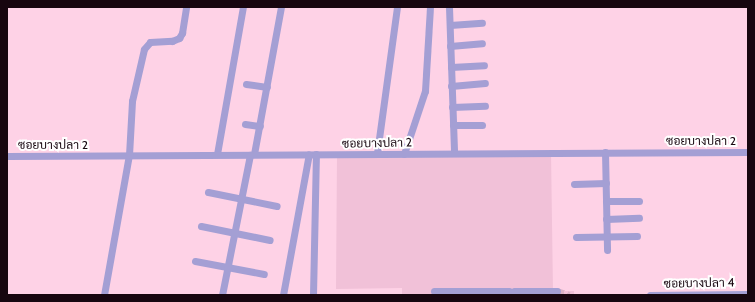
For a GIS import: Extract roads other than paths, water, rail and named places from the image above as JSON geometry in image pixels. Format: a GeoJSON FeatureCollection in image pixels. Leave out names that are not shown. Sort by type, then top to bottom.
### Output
{"type":"FeatureCollection","features":[{"type":"Feature","properties":{"kind":"street"},"geometry":{"type":"LineString","coordinates":[[104,295],[129,155],[132,101],[144,49],[150,42],[172,41],[179,38],[186,7]]}},
{"type":"Feature","properties":{"kind":"street"},"geometry":{"type":"LineString","coordinates":[[217,154],[243,7]]}},
{"type":"Feature","properties":{"kind":"street"},"geometry":{"type":"LineString","coordinates":[[222,295],[241,199],[260,126],[281,7]]}},
{"type":"Feature","properties":{"kind":"street"},"geometry":{"type":"LineString","coordinates":[[377,153],[397,7]]}},
{"type":"Feature","properties":{"kind":"street"},"geometry":{"type":"LineString","coordinates":[[404,154],[425,91],[430,7]]}},
{"type":"Feature","properties":{"kind":"street"},"geometry":{"type":"LineString","coordinates":[[449,7],[454,152]]}},
{"type":"Feature","properties":{"kind":"street"},"geometry":{"type":"LineString","coordinates":[[450,25],[482,23]]}},
{"type":"Feature","properties":{"kind":"street"},"geometry":{"type":"LineString","coordinates":[[450,46],[482,44]]}},
{"type":"Feature","properties":{"kind":"street"},"geometry":{"type":"LineString","coordinates":[[451,67],[484,65]]}},
{"type":"Feature","properties":{"kind":"street"},"geometry":{"type":"LineString","coordinates":[[246,84],[267,87]]}},
{"type":"Feature","properties":{"kind":"street"},"geometry":{"type":"LineString","coordinates":[[451,86],[485,84]]}},
{"type":"Feature","properties":{"kind":"street"},"geometry":{"type":"LineString","coordinates":[[452,107],[485,106]]}},
{"type":"Feature","properties":{"kind":"street"},"geometry":{"type":"LineString","coordinates":[[245,124],[260,126]]}},
{"type":"Feature","properties":{"kind":"street"},"geometry":{"type":"LineString","coordinates":[[453,125],[482,125]]}},
{"type":"Feature","properties":{"kind":"street","name":"ซอยบางปลา 2"},"geometry":{"type":"LineString","coordinates":[[7,156],[404,154],[454,152],[748,152]]}},
{"type":"Feature","properties":{"kind":"street"},"geometry":{"type":"LineString","coordinates":[[605,152],[607,250]]}},
{"type":"Feature","properties":{"kind":"street"},"geometry":{"type":"LineString","coordinates":[[283,295],[306,173],[313,154]]}},
{"type":"Feature","properties":{"kind":"street"},"geometry":{"type":"LineString","coordinates":[[313,154],[316,173],[313,295]]}},
{"type":"Feature","properties":{"kind":"street"},"geometry":{"type":"LineString","coordinates":[[306,173],[316,173]]}},
{"type":"Feature","properties":{"kind":"street"},"geometry":{"type":"LineString","coordinates":[[574,184],[606,183]]}},
{"type":"Feature","properties":{"kind":"street"},"geometry":{"type":"LineString","coordinates":[[208,192],[277,206]]}},
{"type":"Feature","properties":{"kind":"street"},"geometry":{"type":"LineString","coordinates":[[606,201],[639,201]]}},
{"type":"Feature","properties":{"kind":"street"},"geometry":{"type":"LineString","coordinates":[[606,219],[639,218]]}},
{"type":"Feature","properties":{"kind":"street"},"geometry":{"type":"LineString","coordinates":[[201,226],[270,240]]}},
{"type":"Feature","properties":{"kind":"street"},"geometry":{"type":"LineString","coordinates":[[576,237],[638,236]]}},
{"type":"Feature","properties":{"kind":"street"},"geometry":{"type":"LineString","coordinates":[[194,261],[264,274]]}},
{"type":"Feature","properties":{"kind":"street"},"geometry":{"type":"LineString","coordinates":[[434,291],[554,292]]}},
{"type":"Feature","properties":{"kind":"street","name":"ซอยบางปลา 4"},"geometry":{"type":"LineString","coordinates":[[650,295],[748,294]]}},
{"type":"Feature","properties":{"kind":"tunnel"},"geometry":{"type":"LineString","coordinates":[[557,291],[569,295]]}}]}
